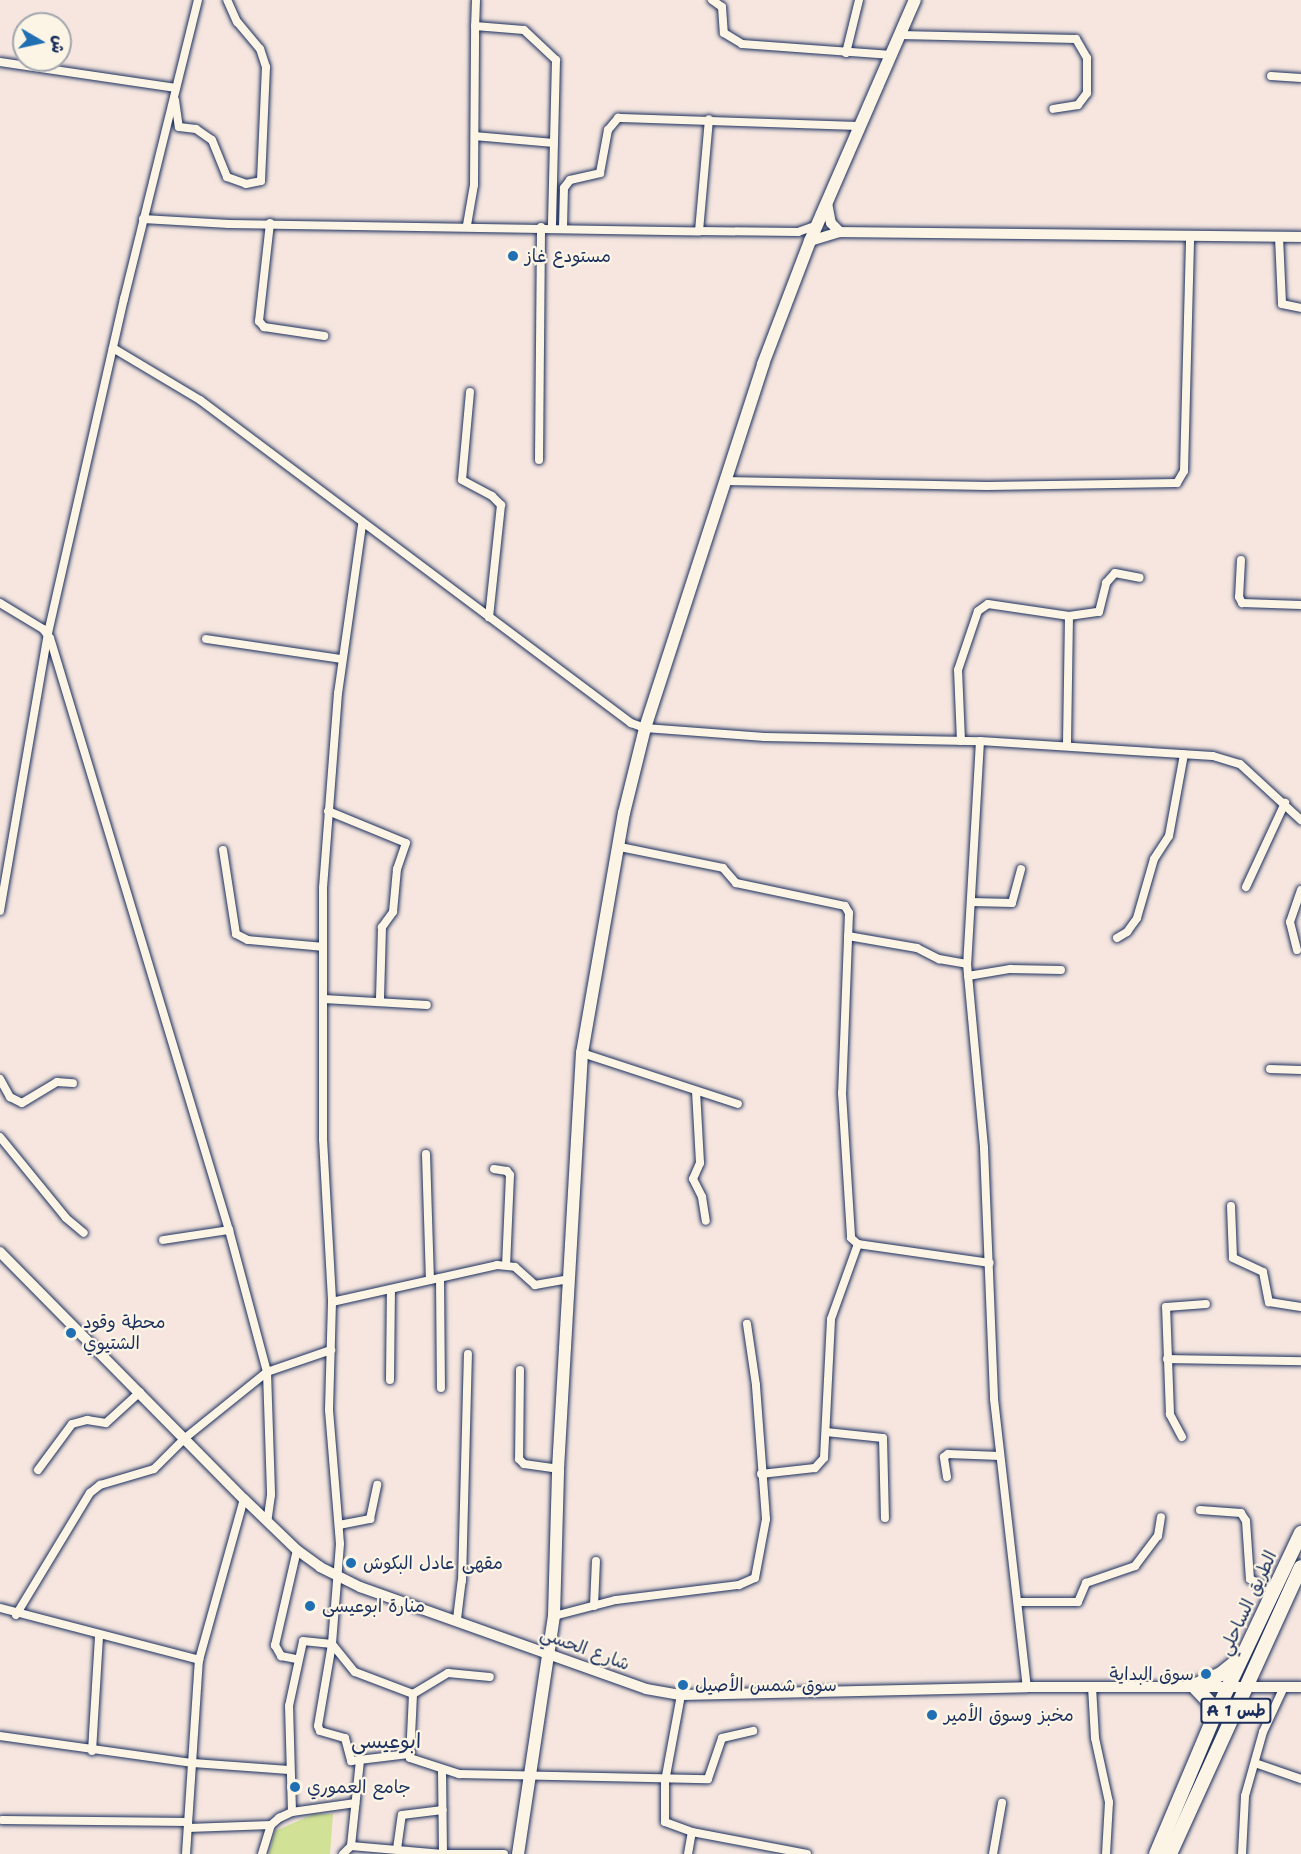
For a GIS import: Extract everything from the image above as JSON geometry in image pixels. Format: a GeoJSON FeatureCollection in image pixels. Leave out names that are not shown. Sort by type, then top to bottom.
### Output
{"type":"FeatureCollection","features":[{"type":"Feature","properties":{"kind":"highway","name":"الطريق الساحلي"},"geometry":{"type":"LineString","coordinates":[[1156,1854],[1213,1719],[1301,1533]]}},
{"type":"Feature","properties":{"kind":"highway","name":"الطريق الساحلي"},"geometry":{"type":"LineString","coordinates":[[1170,1854],[1301,1568]]}},
{"type":"Feature","properties":{"kind":"highway"},"geometry":{"type":"LineString","coordinates":[[1213,1719],[1210,1703],[1194,1686],[1221,1674],[1243,1654]]}},
{"type":"Feature","properties":{"kind":"main road"},"geometry":{"type":"LineString","coordinates":[[518,1854],[528,1772],[551,1654],[558,1469],[582,1053],[624,813],[645,728],[763,364],[810,241],[915,0]]}},
{"type":"Feature","properties":{"kind":"street"},"geometry":{"type":"LineString","coordinates":[[0,910],[48,633],[143,219],[198,0]]}},
{"type":"Feature","properties":{"kind":"street"},"geometry":{"type":"LineString","coordinates":[[174,97],[179,126],[196,129],[212,140],[227,177],[246,184],[261,181],[266,67],[260,49],[237,22],[227,0]]}},
{"type":"Feature","properties":{"kind":"street"},"geometry":{"type":"LineString","coordinates":[[467,225],[475,136],[476,0]]}},
{"type":"Feature","properties":{"kind":"street"},"geometry":{"type":"LineString","coordinates":[[712,0],[722,8],[724,33],[737,43],[892,55]]}},
{"type":"Feature","properties":{"kind":"street"},"geometry":{"type":"LineString","coordinates":[[846,53],[859,0]]}},
{"type":"Feature","properties":{"kind":"street"},"geometry":{"type":"LineString","coordinates":[[475,26],[524,30],[553,55],[556,66],[552,228]]}},
{"type":"Feature","properties":{"kind":"street"},"geometry":{"type":"LineString","coordinates":[[900,35],[1076,39],[1087,58],[1088,93],[1078,105],[1053,109]]}},
{"type":"Feature","properties":{"kind":"street"},"geometry":{"type":"LineString","coordinates":[[0,62],[176,88]]}},
{"type":"Feature","properties":{"kind":"street"},"geometry":{"type":"LineString","coordinates":[[1271,76],[1301,78]]}},
{"type":"Feature","properties":{"kind":"street"},"geometry":{"type":"LineString","coordinates":[[563,228],[564,188],[570,180],[600,172],[608,130],[614,120],[627,117],[861,126]]}},
{"type":"Feature","properties":{"kind":"street"},"geometry":{"type":"LineString","coordinates":[[699,231],[709,119]]}},
{"type":"Feature","properties":{"kind":"street"},"geometry":{"type":"LineString","coordinates":[[475,136],[553,143]]}},
{"type":"Feature","properties":{"kind":"street"},"geometry":{"type":"LineString","coordinates":[[827,203],[831,223],[840,232]]}},
{"type":"Feature","properties":{"kind":"street"},"geometry":{"type":"LineString","coordinates":[[143,219],[798,232],[817,225]]}},
{"type":"Feature","properties":{"kind":"street"},"geometry":{"type":"LineString","coordinates":[[270,223],[259,321],[264,327],[324,336]]}},
{"type":"Feature","properties":{"kind":"street"},"geometry":{"type":"LineString","coordinates":[[539,460],[541,227]]}},
{"type":"Feature","properties":{"kind":"street"},"geometry":{"type":"LineString","coordinates":[[810,241],[840,232],[1301,237]]}},
{"type":"Feature","properties":{"kind":"street"},"geometry":{"type":"LineString","coordinates":[[725,481],[987,486],[1177,483],[1184,471],[1190,236]]}},
{"type":"Feature","properties":{"kind":"street"},"geometry":{"type":"LineString","coordinates":[[1279,237],[1281,304],[1301,308]]}},
{"type":"Feature","properties":{"kind":"street"},"geometry":{"type":"LineString","coordinates":[[113,348],[200,400],[311,480],[362,525],[631,723],[645,728],[765,737],[980,741],[1184,754],[1240,764],[1301,820]]}},
{"type":"Feature","properties":{"kind":"street"},"geometry":{"type":"LineString","coordinates":[[470,392],[462,480],[492,496],[501,505],[489,617]]}},
{"type":"Feature","properties":{"kind":"street"},"geometry":{"type":"LineString","coordinates":[[362,525],[342,659],[328,811],[323,947],[323,1139],[332,1302],[329,1410],[339,1525],[333,1644],[318,1729],[345,1738],[348,1759],[360,1760],[409,1754]]}},
{"type":"Feature","properties":{"kind":"street"},"geometry":{"type":"LineString","coordinates":[[1241,560],[1239,597],[1242,603],[1301,605]]}},
{"type":"Feature","properties":{"kind":"street"},"geometry":{"type":"LineString","coordinates":[[961,741],[958,670],[982,605],[1069,616],[1098,612],[1106,583],[1115,573],[1140,578]]}},
{"type":"Feature","properties":{"kind":"street"},"geometry":{"type":"LineString","coordinates":[[0,603],[48,633],[229,1230],[267,1372],[271,1495],[267,1522]]}},
{"type":"Feature","properties":{"kind":"street"},"geometry":{"type":"LineString","coordinates":[[1067,746],[1069,616]]}},
{"type":"Feature","properties":{"kind":"street"},"geometry":{"type":"LineString","coordinates":[[206,639],[342,659]]}},
{"type":"Feature","properties":{"kind":"street"},"geometry":{"type":"LineString","coordinates":[[980,741],[967,964],[978,1062],[1000,1456],[1019,1602],[1027,1687]]}},
{"type":"Feature","properties":{"kind":"street"},"geometry":{"type":"LineString","coordinates":[[1117,938],[1127,932],[1137,918],[1154,859],[1169,836],[1184,754]]}},
{"type":"Feature","properties":{"kind":"street"},"geometry":{"type":"LineString","coordinates":[[1246,887],[1285,803]]}},
{"type":"Feature","properties":{"kind":"street"},"geometry":{"type":"LineString","coordinates":[[328,811],[406,843],[397,870],[393,912],[382,927],[380,1000]]}},
{"type":"Feature","properties":{"kind":"street"},"geometry":{"type":"LineString","coordinates":[[620,846],[723,868],[736,883],[842,903],[849,913],[842,1101],[850,1232],[858,1244],[852,1270],[831,1319],[824,1458],[815,1468],[761,1474]]}},
{"type":"Feature","properties":{"kind":"street"},"geometry":{"type":"LineString","coordinates":[[223,850],[236,934],[248,939],[323,947]]}},
{"type":"Feature","properties":{"kind":"street"},"geometry":{"type":"LineString","coordinates":[[971,902],[1012,903],[1021,869]]}},
{"type":"Feature","properties":{"kind":"street"},"geometry":{"type":"LineString","coordinates":[[1297,950],[1290,922],[1301,890]]}},
{"type":"Feature","properties":{"kind":"street"},"geometry":{"type":"LineString","coordinates":[[848,936],[917,948],[939,959],[967,964]]}},
{"type":"Feature","properties":{"kind":"street"},"geometry":{"type":"LineString","coordinates":[[968,976],[1010,969],[1061,970]]}},
{"type":"Feature","properties":{"kind":"street"},"geometry":{"type":"LineString","coordinates":[[324,999],[380,1000],[427,1005]]}},
{"type":"Feature","properties":{"kind":"street"},"geometry":{"type":"LineString","coordinates":[[582,1053],[738,1104]]}},
{"type":"Feature","properties":{"kind":"street"},"geometry":{"type":"LineString","coordinates":[[1270,1069],[1301,1070]]}},
{"type":"Feature","properties":{"kind":"street"},"geometry":{"type":"LineString","coordinates":[[0,1079],[10,1097],[22,1103],[57,1082],[73,1083]]}},
{"type":"Feature","properties":{"kind":"street"},"geometry":{"type":"LineString","coordinates":[[696,1091],[700,1163],[693,1179],[702,1197],[706,1221]]}},
{"type":"Feature","properties":{"kind":"street"},"geometry":{"type":"LineString","coordinates":[[0,1137],[66,1218],[84,1233]]}},
{"type":"Feature","properties":{"kind":"street"},"geometry":{"type":"LineString","coordinates":[[426,1154],[430,1280]]}},
{"type":"Feature","properties":{"kind":"street"},"geometry":{"type":"LineString","coordinates":[[494,1169],[507,1171],[510,1175],[506,1264]]}},
{"type":"Feature","properties":{"kind":"street"},"geometry":{"type":"LineString","coordinates":[[1231,1206],[1233,1258],[1263,1272],[1269,1302],[1301,1307]]}},
{"type":"Feature","properties":{"kind":"street"},"geometry":{"type":"LineString","coordinates":[[163,1240],[229,1230]]}},
{"type":"Feature","properties":{"kind":"street"},"geometry":{"type":"LineString","coordinates":[[858,1244],[990,1263]]}},
{"type":"Feature","properties":{"kind":"street","name":"شارع الحسي"},"geometry":{"type":"LineString","coordinates":[[0,1252],[297,1550],[338,1577],[646,1689],[681,1695],[1027,1687],[1301,1687]]}},
{"type":"Feature","properties":{"kind":"street"},"geometry":{"type":"LineString","coordinates":[[332,1302],[506,1264],[515,1266],[535,1285],[568,1279]]}},
{"type":"Feature","properties":{"kind":"street"},"geometry":{"type":"LineString","coordinates":[[440,1278],[441,1388]]}},
{"type":"Feature","properties":{"kind":"street"},"geometry":{"type":"LineString","coordinates":[[390,1380],[391,1290]]}},
{"type":"Feature","properties":{"kind":"street"},"geometry":{"type":"LineString","coordinates":[[1182,1437],[1170,1414],[1166,1307],[1206,1304]]}},
{"type":"Feature","properties":{"kind":"street"},"geometry":{"type":"LineString","coordinates":[[554,1616],[594,1606],[752,1581],[762,1551],[766,1519],[756,1385],[747,1324]]}},
{"type":"Feature","properties":{"kind":"street"},"geometry":{"type":"LineString","coordinates":[[16,1615],[90,1493],[100,1485],[154,1469],[185,1438],[267,1372],[331,1350]]}},
{"type":"Feature","properties":{"kind":"street"},"geometry":{"type":"LineString","coordinates":[[457,1620],[462,1581],[468,1354]]}},
{"type":"Feature","properties":{"kind":"street"},"geometry":{"type":"LineString","coordinates":[[1167,1359],[1301,1361]]}},
{"type":"Feature","properties":{"kind":"street"},"geometry":{"type":"LineString","coordinates":[[520,1370],[519,1458],[524,1464],[558,1469]]}},
{"type":"Feature","properties":{"kind":"street"},"geometry":{"type":"LineString","coordinates":[[38,1470],[72,1424],[87,1420],[106,1423],[140,1392]]}},
{"type":"Feature","properties":{"kind":"street"},"geometry":{"type":"LineString","coordinates":[[826,1432],[883,1438],[885,1518]]}},
{"type":"Feature","properties":{"kind":"street"},"geometry":{"type":"LineString","coordinates":[[947,1477],[944,1457],[948,1454],[1000,1456]]}},
{"type":"Feature","properties":{"kind":"street"},"geometry":{"type":"LineString","coordinates":[[339,1525],[370,1519],[377,1485]]}},
{"type":"Feature","properties":{"kind":"street"},"geometry":{"type":"LineString","coordinates":[[186,1854],[198,1660],[244,1499]]}},
{"type":"Feature","properties":{"kind":"street"},"geometry":{"type":"LineString","coordinates":[[1200,1510],[1236,1511],[1245,1517],[1250,1579],[1275,1591]]}},
{"type":"Feature","properties":{"kind":"street"},"geometry":{"type":"LineString","coordinates":[[1019,1602],[1074,1604],[1086,1583],[1135,1566],[1158,1536],[1161,1517]]}},
{"type":"Feature","properties":{"kind":"street"},"geometry":{"type":"LineString","coordinates":[[297,1550],[275,1645],[278,1654],[297,1659]]}},
{"type":"Feature","properties":{"kind":"street"},"geometry":{"type":"LineString","coordinates":[[594,1606],[596,1561]]}},
{"type":"Feature","properties":{"kind":"street"},"geometry":{"type":"LineString","coordinates":[[0,1608],[16,1615],[99,1637],[198,1660]]}},
{"type":"Feature","properties":{"kind":"street"},"geometry":{"type":"LineString","coordinates":[[92,1751],[99,1637]]}},
{"type":"Feature","properties":{"kind":"street"},"geometry":{"type":"LineString","coordinates":[[292,1812],[289,1770],[289,1706],[297,1659],[303,1641],[333,1644],[355,1672],[413,1694]]}},
{"type":"Feature","properties":{"kind":"street"},"geometry":{"type":"LineString","coordinates":[[413,1694],[448,1673],[490,1677]]}},
{"type":"Feature","properties":{"kind":"street"},"geometry":{"type":"LineString","coordinates":[[1092,1687],[1095,1738],[1109,1802],[1106,1854]]}},
{"type":"Feature","properties":{"kind":"street"},"geometry":{"type":"LineString","coordinates":[[1242,1854],[1245,1796],[1272,1708],[1284,1687]]}},
{"type":"Feature","properties":{"kind":"street"},"geometry":{"type":"LineString","coordinates":[[413,1694],[409,1754],[413,1761],[442,1770],[470,1775],[528,1772],[665,1781],[708,1779],[722,1738],[753,1731]]}},
{"type":"Feature","properties":{"kind":"street"},"geometry":{"type":"LineString","coordinates":[[681,1695],[665,1781],[665,1822],[692,1832],[770,1851],[807,1854]]}},
{"type":"Feature","properties":{"kind":"street"},"geometry":{"type":"LineString","coordinates":[[0,1736],[92,1751],[192,1763],[289,1770]]}},
{"type":"Feature","properties":{"kind":"street"},"geometry":{"type":"LineString","coordinates":[[343,1854],[351,1846],[360,1760]]}},
{"type":"Feature","properties":{"kind":"street"},"geometry":{"type":"LineString","coordinates":[[1255,1763],[1301,1779]]}},
{"type":"Feature","properties":{"kind":"street"},"geometry":{"type":"LineString","coordinates":[[442,1770],[443,1854]]}},
{"type":"Feature","properties":{"kind":"street"},"geometry":{"type":"LineString","coordinates":[[2,1820],[271,1825],[292,1812],[355,1803]]}},
{"type":"Feature","properties":{"kind":"street"},"geometry":{"type":"LineString","coordinates":[[993,1854],[1002,1803]]}},
{"type":"Feature","properties":{"kind":"street"},"geometry":{"type":"LineString","coordinates":[[403,1851],[402,1815],[443,1810]]}},
{"type":"Feature","properties":{"kind":"street"},"geometry":{"type":"LineString","coordinates":[[262,1854],[271,1825]]}},
{"type":"Feature","properties":{"kind":"street"},"geometry":{"type":"LineString","coordinates":[[688,1854],[692,1832]]}},
{"type":"Feature","properties":{"kind":"street"},"geometry":{"type":"LineString","coordinates":[[351,1846],[443,1854],[504,1854]]}},
{"type":"Feature","properties":{"kind":"green space"},"geometry":{"type":"Polygon","coordinates":[[[314,1814],[333,1814],[330,1854],[269,1854],[275,1831],[314,1814]]]}},
{"type":"Feature","properties":{"kind":"place","name":"مستودع غاز"},"geometry":{"type":"Point","coordinates":[513,256]}},
{"type":"Feature","properties":{"kind":"place","name":"محطة وقود الشتيوي"},"geometry":{"type":"Point","coordinates":[71,1333]}},
{"type":"Feature","properties":{"kind":"place","name":"مقهى عادل البكوش"},"geometry":{"type":"Point","coordinates":[351,1563]}},
{"type":"Feature","properties":{"kind":"place","name":"منارة ابوعيسى"},"geometry":{"type":"Point","coordinates":[310,1606]}},
{"type":"Feature","properties":{"kind":"place","name":"سوق البداية"},"geometry":{"type":"Point","coordinates":[1206,1674]}},
{"type":"Feature","properties":{"kind":"place","name":"سوق شمس الأصيل"},"geometry":{"type":"Point","coordinates":[683,1685]}},
{"type":"Feature","properties":{"kind":"place","name":"مخبز وسوق الأمير"},"geometry":{"type":"Point","coordinates":[932,1715]}},
{"type":"Feature","properties":{"kind":"place","name":"جامع العموري"},"geometry":{"type":"Point","coordinates":[295,1787]}},
{"type":"Feature","properties":{"kind":"district","name":"ابوعيسى"},"geometry":{"type":"Point","coordinates":[386,1741]}}]}
